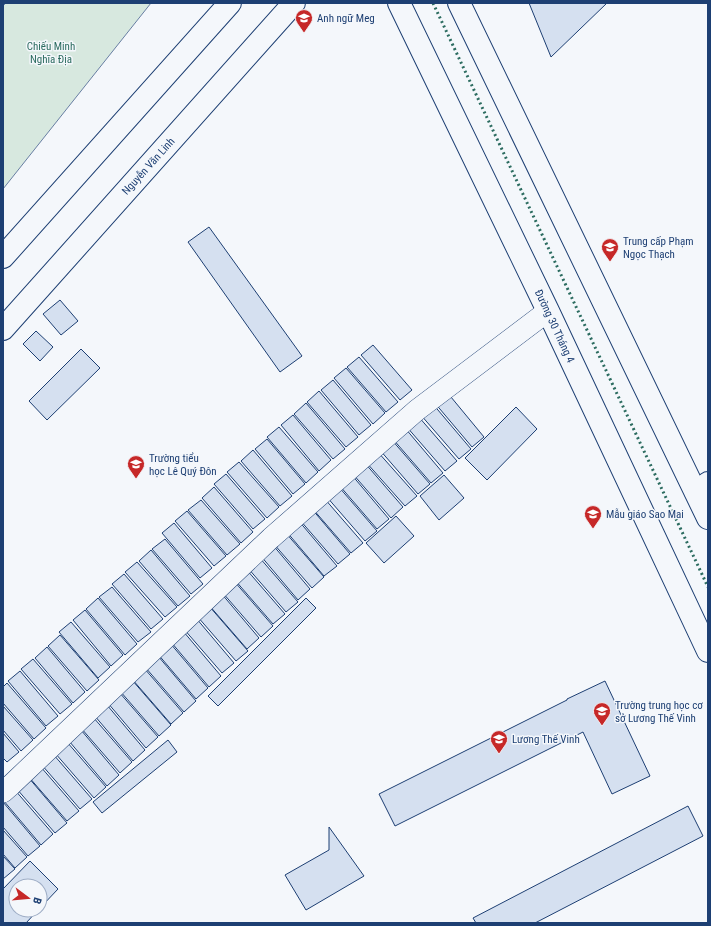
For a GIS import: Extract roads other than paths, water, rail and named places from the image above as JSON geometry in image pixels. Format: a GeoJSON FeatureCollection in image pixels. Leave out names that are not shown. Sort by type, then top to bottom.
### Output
{"type":"FeatureCollection","features":[{"type":"Feature","properties":{"kind":"main road"},"geometry":{"type":"LineString","coordinates":[[3,257],[230,3]]}},
{"type":"Feature","properties":{"kind":"main road","name":"Nguyễn Văn Linh"},"geometry":{"type":"LineString","coordinates":[[3,329],[294,3]]}},
{"type":"Feature","properties":{"kind":"main road","name":"Đường 30 Tháng 4"},"geometry":{"type":"LineString","coordinates":[[399,3],[548,311],[708,651]]}},
{"type":"Feature","properties":{"kind":"main road"},"geometry":{"type":"LineString","coordinates":[[458,3],[702,487],[708,518]]}},
{"type":"Feature","properties":{"kind":"street"},"geometry":{"type":"LineString","coordinates":[[3,792],[271,538],[417,410],[548,311]]}},
{"type":"Feature","properties":{"kind":"place","name":"Anh ngữ Meg"},"geometry":{"type":"Point","coordinates":[304,33]}},
{"type":"Feature","properties":{"kind":"place","name":"Trung cấp Phạm Ngọc Thạch"},"geometry":{"type":"Point","coordinates":[610,262]}},
{"type":"Feature","properties":{"kind":"place","name":"Trường tiểu học Lê Quý Đôn"},"geometry":{"type":"Point","coordinates":[136,479]}},
{"type":"Feature","properties":{"kind":"place","name":"Mẫu giáo Sao Mai"},"geometry":{"type":"Point","coordinates":[593,529]}},
{"type":"Feature","properties":{"kind":"place","name":"Trường trung học cơ sở Lương Thế Vinh"},"geometry":{"type":"Point","coordinates":[602,726]}},
{"type":"Feature","properties":{"kind":"place","name":"Lương Thế Vinh"},"geometry":{"type":"Point","coordinates":[499,754]}},
{"type":"Feature","properties":{"kind":"park label","name":"Chiếu Minh Nghĩa Địa"},"geometry":{"type":"Point","coordinates":[51,52]}}]}
